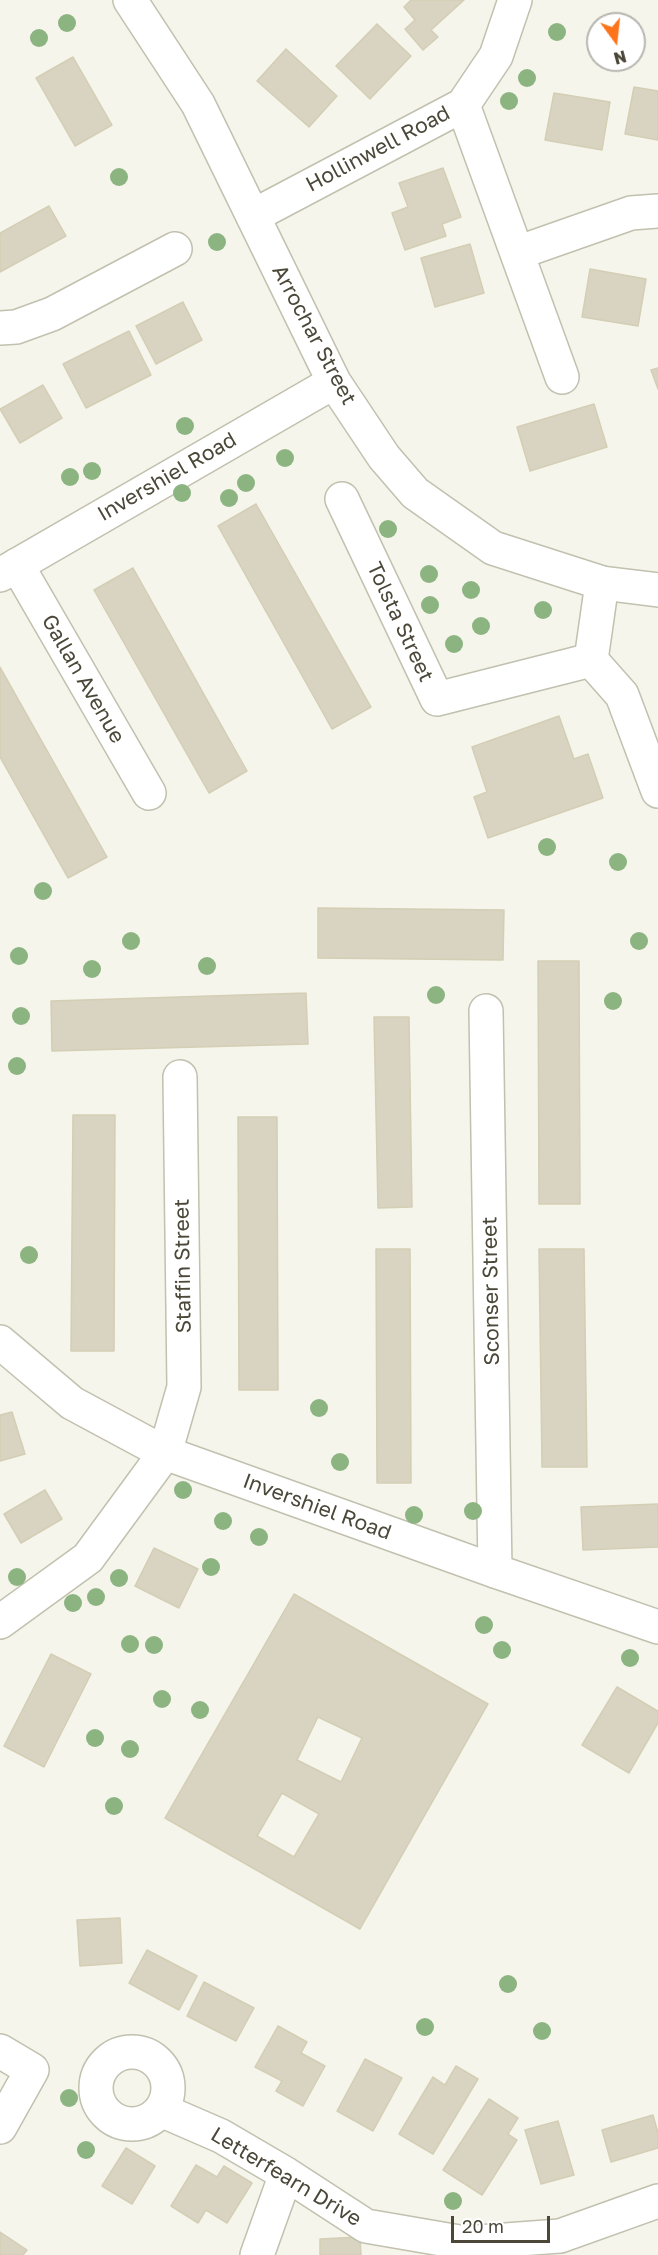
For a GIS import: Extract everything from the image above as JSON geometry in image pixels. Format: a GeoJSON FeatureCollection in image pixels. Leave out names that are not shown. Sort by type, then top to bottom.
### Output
{"type":"FeatureCollection","features":[{"type":"Feature","properties":{"kind":"street","name":"Arrochar Street"},"geometry":{"type":"LineString","coordinates":[[130,0],[198,104],[334,382],[384,457],[415,493],[493,548],[602,584],[658,590]]}},
{"type":"Feature","properties":{"kind":"street","name":"Hollinwell Road"},"geometry":{"type":"LineString","coordinates":[[253,216],[463,105],[496,56],[515,0]]}},
{"type":"Feature","properties":{"kind":"street"},"geometry":{"type":"LineString","coordinates":[[463,105],[562,377]]}},
{"type":"Feature","properties":{"kind":"street"},"geometry":{"type":"LineString","coordinates":[[517,253],[631,213],[658,211]]}},
{"type":"Feature","properties":{"kind":"street"},"geometry":{"type":"LineString","coordinates":[[0,328],[16,327],[52,314],[175,249]]}},
{"type":"Feature","properties":{"kind":"street","name":"Invershiel Road"},"geometry":{"type":"LineString","coordinates":[[9,570],[334,382]]}},
{"type":"Feature","properties":{"kind":"street","name":"Tolsta Street"},"geometry":{"type":"LineString","coordinates":[[342,499],[437,699],[591,660]]}},
{"type":"Feature","properties":{"kind":"street","name":"Gallan Avenue"},"geometry":{"type":"LineString","coordinates":[[9,570],[149,793]]}},
{"type":"Feature","properties":{"kind":"street"},"geometry":{"type":"LineString","coordinates":[[602,584],[591,660],[622,695],[658,791]]}},
{"type":"Feature","properties":{"kind":"street","name":"Sconser Street"},"geometry":{"type":"LineString","coordinates":[[486,1011],[495,1571]]}},
{"type":"Feature","properties":{"kind":"street","name":"Staffin Street"},"geometry":{"type":"LineString","coordinates":[[165,1453],[184,1387],[180,1077]]}},
{"type":"Feature","properties":{"kind":"street","name":"Invershiel Road"},"geometry":{"type":"LineString","coordinates":[[0,1342],[72,1403],[165,1453],[658,1627]]}},
{"type":"Feature","properties":{"kind":"street"},"geometry":{"type":"LineString","coordinates":[[0,1622],[88,1558],[165,1453]]}},
{"type":"Feature","properties":{"kind":"street"},"geometry":{"type":"LineString","coordinates":[[0,2051],[32,2070],[0,2127]]}},
{"type":"Feature","properties":{"kind":"street","name":"Letterfearn Drive"},"geometry":{"type":"LineString","coordinates":[[161,2110],[221,2136],[286,2174],[366,2226],[465,2243],[560,2236],[658,2201]]}},
{"type":"Feature","properties":{"kind":"street"},"geometry":{"type":"LineString","coordinates":[[256,2255],[286,2174]]}},
{"type":"Feature","properties":{"kind":"building"},"geometry":{"type":"Polygon","coordinates":[[[411,0],[464,0],[431,30],[438,37],[423,50],[405,29],[415,20],[404,7],[411,0]]]}},
{"type":"Feature","properties":{"kind":"building"},"geometry":{"type":"Polygon","coordinates":[[[377,24],[411,56],[370,99],[336,66],[377,24]]]}},
{"type":"Feature","properties":{"kind":"building"},"geometry":{"type":"Polygon","coordinates":[[[286,49],[337,96],[309,127],[257,81],[286,49]]]}},
{"type":"Feature","properties":{"kind":"building"},"geometry":{"type":"Polygon","coordinates":[[[73,57],[112,125],[75,146],[36,78],[73,57]]]}},
{"type":"Feature","properties":{"kind":"building"},"geometry":{"type":"Polygon","coordinates":[[[634,87],[658,91],[658,140],[625,134],[634,87]]]}},
{"type":"Feature","properties":{"kind":"building"},"geometry":{"type":"Polygon","coordinates":[[[554,93],[610,102],[602,150],[545,140],[554,93]]]}},
{"type":"Feature","properties":{"kind":"building"},"geometry":{"type":"Polygon","coordinates":[[[443,168],[461,217],[442,224],[446,236],[405,250],[392,213],[408,207],[399,183],[443,168]]]}},
{"type":"Feature","properties":{"kind":"building"},"geometry":{"type":"Polygon","coordinates":[[[49,206],[66,236],[0,272],[0,233],[49,206]]]}},
{"type":"Feature","properties":{"kind":"building"},"geometry":{"type":"Polygon","coordinates":[[[470,244],[484,293],[435,307],[421,258],[470,244]]]}},
{"type":"Feature","properties":{"kind":"building"},"geometry":{"type":"Polygon","coordinates":[[[590,269],[646,279],[638,326],[582,317],[590,269]]]}},
{"type":"Feature","properties":{"kind":"building"},"geometry":{"type":"Polygon","coordinates":[[[183,302],[202,340],[156,364],[136,326],[183,302]]]}},
{"type":"Feature","properties":{"kind":"building"},"geometry":{"type":"Polygon","coordinates":[[[129,331],[151,375],[86,408],[63,364],[129,331]]]}},
{"type":"Feature","properties":{"kind":"building"},"geometry":{"type":"Polygon","coordinates":[[[658,368],[658,389],[651,370],[658,368]]]}},
{"type":"Feature","properties":{"kind":"building"},"geometry":{"type":"Polygon","coordinates":[[[43,385],[62,418],[20,443],[0,409],[43,385]]]}},
{"type":"Feature","properties":{"kind":"building"},"geometry":{"type":"Polygon","coordinates":[[[594,404],[607,447],[530,471],[517,427],[594,404]]]}},
{"type":"Feature","properties":{"kind":"building"},"geometry":{"type":"Polygon","coordinates":[[[256,504],[371,707],[332,729],[218,526],[256,504]]]}},
{"type":"Feature","properties":{"kind":"building"},"geometry":{"type":"Polygon","coordinates":[[[133,568],[247,771],[209,793],[94,590],[133,568]]]}},
{"type":"Feature","properties":{"kind":"building"},"geometry":{"type":"Polygon","coordinates":[[[0,667],[107,857],[68,878],[0,757],[0,667]]]}},
{"type":"Feature","properties":{"kind":"building"},"geometry":{"type":"Polygon","coordinates":[[[559,716],[574,759],[588,754],[603,798],[488,838],[474,797],[487,792],[472,747],[559,716]]]}},
{"type":"Feature","properties":{"kind":"building"},"geometry":{"type":"Polygon","coordinates":[[[318,908],[504,910],[503,960],[318,958],[318,908]]]}},
{"type":"Feature","properties":{"kind":"building"},"geometry":{"type":"Polygon","coordinates":[[[538,961],[579,961],[580,1204],[539,1204],[538,961]]]}},
{"type":"Feature","properties":{"kind":"building"},"geometry":{"type":"Polygon","coordinates":[[[306,993],[308,1044],[52,1051],[51,1001],[306,993]]]}},
{"type":"Feature","properties":{"kind":"building"},"geometry":{"type":"Polygon","coordinates":[[[374,1017],[409,1017],[412,1207],[378,1208],[374,1017]]]}},
{"type":"Feature","properties":{"kind":"building"},"geometry":{"type":"Polygon","coordinates":[[[73,1115],[115,1115],[114,1351],[71,1351],[73,1115]]]}},
{"type":"Feature","properties":{"kind":"building"},"geometry":{"type":"Polygon","coordinates":[[[238,1117],[277,1117],[278,1390],[239,1390],[238,1117]]]}},
{"type":"Feature","properties":{"kind":"building"},"geometry":{"type":"Polygon","coordinates":[[[376,1249],[410,1249],[411,1483],[377,1483],[376,1249]]]}},
{"type":"Feature","properties":{"kind":"building"},"geometry":{"type":"Polygon","coordinates":[[[539,1249],[584,1249],[587,1467],[542,1467],[539,1249]]]}},
{"type":"Feature","properties":{"kind":"building"},"geometry":{"type":"Polygon","coordinates":[[[12,1412],[25,1454],[0,1461],[0,1415],[12,1412]]]}},
{"type":"Feature","properties":{"kind":"building"},"geometry":{"type":"Polygon","coordinates":[[[45,1490],[62,1519],[21,1543],[4,1514],[45,1490]]]}},
{"type":"Feature","properties":{"kind":"building"},"geometry":{"type":"Polygon","coordinates":[[[658,1504],[658,1547],[583,1550],[581,1507],[658,1504]]]}},
{"type":"Feature","properties":{"kind":"building"},"geometry":{"type":"Polygon","coordinates":[[[154,1548],[198,1569],[179,1608],[135,1586],[154,1548]]]}},
{"type":"Feature","properties":{"kind":"building"},"geometry":{"type":"Polygon","coordinates":[[[294,1594],[488,1704],[360,1929],[165,1818],[294,1594]],[[318,1717],[297,1760],[341,1782],[362,1738],[318,1717]],[[282,1793],[257,1836],[294,1857],[319,1814],[282,1793]]]}},
{"type":"Feature","properties":{"kind":"building"},"geometry":{"type":"Polygon","coordinates":[[[51,1654],[91,1674],[44,1767],[4,1746],[51,1654]]]}},
{"type":"Feature","properties":{"kind":"building"},"geometry":{"type":"Polygon","coordinates":[[[617,1687],[658,1711],[658,1723],[629,1773],[582,1745],[617,1687]]]}},
{"type":"Feature","properties":{"kind":"building"},"geometry":{"type":"Polygon","coordinates":[[[120,1918],[122,1963],[80,1966],[77,1920],[120,1918]]]}},
{"type":"Feature","properties":{"kind":"building"},"geometry":{"type":"Polygon","coordinates":[[[147,1950],[197,1976],[179,2010],[129,1983],[147,1950]]]}},
{"type":"Feature","properties":{"kind":"building"},"geometry":{"type":"Polygon","coordinates":[[[204,1982],[254,2008],[236,2041],[187,2016],[204,1982]]]}},
{"type":"Feature","properties":{"kind":"building"},"geometry":{"type":"Polygon","coordinates":[[[278,2026],[307,2042],[301,2053],[325,2066],[303,2106],[276,2091],[282,2081],[255,2067],[278,2026]]]}},
{"type":"Feature","properties":{"kind":"building"},"geometry":{"type":"Polygon","coordinates":[[[365,2059],[402,2078],[373,2131],[337,2111],[365,2059]]]}},
{"type":"Feature","properties":{"kind":"building"},"geometry":{"type":"Polygon","coordinates":[[[456,2066],[478,2079],[433,2154],[399,2134],[433,2077],[445,2085],[456,2066]]]}},
{"type":"Feature","properties":{"kind":"building"},"geometry":{"type":"Polygon","coordinates":[[[489,2099],[518,2118],[508,2134],[517,2140],[482,2195],[443,2170],[489,2099]]]}},
{"type":"Feature","properties":{"kind":"building"},"geometry":{"type":"Polygon","coordinates":[[[653,2115],[658,2133],[658,2148],[611,2162],[602,2130],[653,2115]]]}},
{"type":"Feature","properties":{"kind":"building"},"geometry":{"type":"Polygon","coordinates":[[[558,2121],[574,2175],[541,2184],[525,2130],[558,2121]]]}},
{"type":"Feature","properties":{"kind":"building"},"geometry":{"type":"Polygon","coordinates":[[[126,2148],[155,2166],[132,2204],[102,2186],[126,2148]]]}},
{"type":"Feature","properties":{"kind":"building"},"geometry":{"type":"Polygon","coordinates":[[[196,2165],[217,2177],[224,2166],[252,2183],[227,2223],[206,2210],[198,2223],[171,2206],[196,2165]]]}},
{"type":"Feature","properties":{"kind":"building"},"geometry":{"type":"Polygon","coordinates":[[[0,2232],[27,2250],[23,2255],[0,2255],[0,2232]]]}},
{"type":"Feature","properties":{"kind":"building"},"geometry":{"type":"Polygon","coordinates":[[[360,2237],[361,2255],[320,2255],[320,2239],[360,2237]]]}}]}
